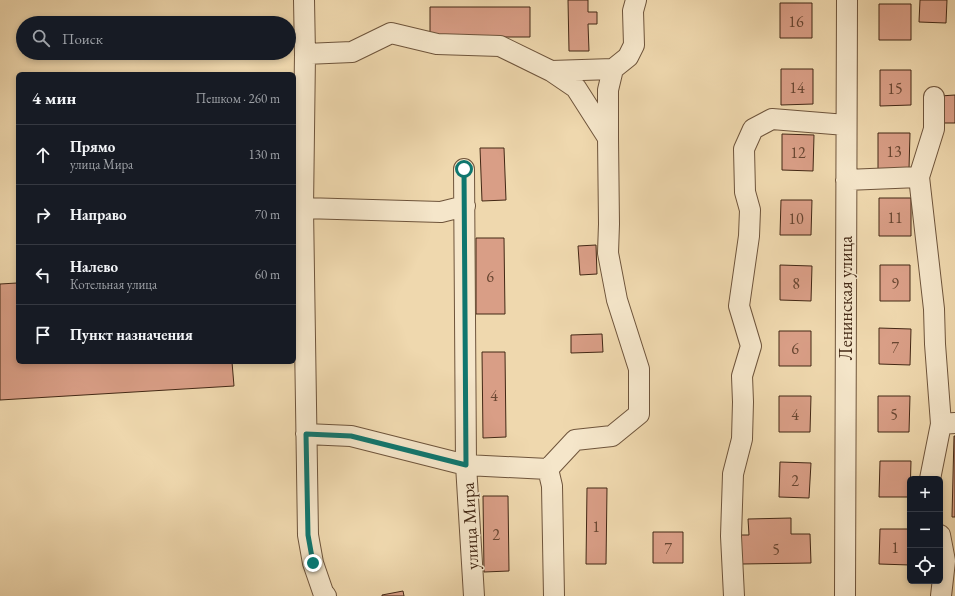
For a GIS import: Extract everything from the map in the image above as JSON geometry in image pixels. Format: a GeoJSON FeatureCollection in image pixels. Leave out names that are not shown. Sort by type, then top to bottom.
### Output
{"type":"FeatureCollection","features":[{"type":"Feature","properties":{"kind":"street"},"geometry":{"type":"LineString","coordinates":[[304,0],[305,54],[303,208],[308,535],[313,563],[323,592],[326,596]]}},
{"type":"Feature","properties":{"kind":"street"},"geometry":{"type":"LineString","coordinates":[[552,71],[613,69],[628,57],[634,45],[633,10],[636,0]]}},
{"type":"Feature","properties":{"kind":"street","name":"Ленинская улица"},"geometry":{"type":"LineString","coordinates":[[845,596],[846,0]]}},
{"type":"Feature","properties":{"kind":"street"},"geometry":{"type":"LineString","coordinates":[[305,54],[352,52],[391,34],[437,44],[500,46],[552,71],[576,88],[608,138]]}},
{"type":"Feature","properties":{"kind":"street"},"geometry":{"type":"LineString","coordinates":[[306,434],[351,436],[466,465],[548,469],[575,440],[612,436],[639,414],[639,369],[617,300],[608,253],[608,90],[613,69]]}},
{"type":"Feature","properties":{"kind":"street"},"geometry":{"type":"LineString","coordinates":[[931,476],[948,424],[935,344],[934,309],[919,177],[934,129],[934,97]]}},
{"type":"Feature","properties":{"kind":"street"},"geometry":{"type":"LineString","coordinates":[[734,596],[731,536],[733,474],[742,439],[742,376],[751,346],[739,306],[749,236],[750,210],[745,192],[744,149],[753,129],[772,119],[846,124]]}},
{"type":"Feature","properties":{"kind":"street","name":"улица Мира"},"geometry":{"type":"LineString","coordinates":[[464,169],[466,465],[474,596]]}},
{"type":"Feature","properties":{"kind":"street"},"geometry":{"type":"LineString","coordinates":[[846,180],[919,177]]}},
{"type":"Feature","properties":{"kind":"street"},"geometry":{"type":"LineString","coordinates":[[303,208],[441,212],[465,206]]}},
{"type":"Feature","properties":{"kind":"street"},"geometry":{"type":"LineString","coordinates":[[548,469],[552,486],[554,596]]}},
{"type":"Feature","properties":{"kind":"street"},"geometry":{"type":"LineString","coordinates":[[941,596],[945,562],[942,548]]}},
{"type":"Feature","properties":{"kind":"building"},"geometry":{"type":"Polygon","coordinates":[[[568,0],[588,0],[588,12],[597,12],[597,24],[588,24],[589,51],[569,51],[568,0]]]}},
{"type":"Feature","properties":{"kind":"building"},"geometry":{"type":"Polygon","coordinates":[[[920,0],[947,0],[946,23],[919,22],[920,0]]]}},
{"type":"Feature","properties":{"kind":"building"},"geometry":{"type":"Polygon","coordinates":[[[780,3],[812,3],[812,38],[780,38],[780,3]]]}},
{"type":"Feature","properties":{"kind":"building"},"geometry":{"type":"Polygon","coordinates":[[[879,4],[911,4],[911,40],[879,40],[879,4]]]}},
{"type":"Feature","properties":{"kind":"building"},"geometry":{"type":"Polygon","coordinates":[[[430,7],[530,7],[530,37],[430,37],[430,7]]]}},
{"type":"Feature","properties":{"kind":"building"},"geometry":{"type":"Polygon","coordinates":[[[781,69],[813,69],[813,104],[781,105],[781,69]]]}},
{"type":"Feature","properties":{"kind":"building"},"geometry":{"type":"Polygon","coordinates":[[[880,70],[911,70],[911,105],[880,106],[880,70]]]}},
{"type":"Feature","properties":{"kind":"building"},"geometry":{"type":"Polygon","coordinates":[[[955,95],[955,123],[941,123],[940,96],[955,95]]]}},
{"type":"Feature","properties":{"kind":"building"},"geometry":{"type":"Polygon","coordinates":[[[878,133],[910,133],[909,169],[878,169],[878,133]]]}},
{"type":"Feature","properties":{"kind":"building"},"geometry":{"type":"Polygon","coordinates":[[[782,134],[814,135],[813,171],[782,170],[782,134]]]}},
{"type":"Feature","properties":{"kind":"building"},"geometry":{"type":"Polygon","coordinates":[[[480,148],[504,148],[506,200],[482,201],[480,148]]]}},
{"type":"Feature","properties":{"kind":"building"},"geometry":{"type":"Polygon","coordinates":[[[879,198],[911,198],[911,236],[879,236],[879,198]]]}},
{"type":"Feature","properties":{"kind":"building"},"geometry":{"type":"Polygon","coordinates":[[[781,200],[812,200],[811,235],[780,235],[781,200]]]}},
{"type":"Feature","properties":{"kind":"building"},"geometry":{"type":"Polygon","coordinates":[[[476,238],[504,238],[505,314],[476,314],[476,238]]]}},
{"type":"Feature","properties":{"kind":"building"},"geometry":{"type":"Polygon","coordinates":[[[596,245],[597,274],[580,275],[578,246],[596,245]]]}},
{"type":"Feature","properties":{"kind":"building"},"geometry":{"type":"Polygon","coordinates":[[[780,265],[812,266],[811,301],[780,300],[780,265]]]}},
{"type":"Feature","properties":{"kind":"building"},"geometry":{"type":"Polygon","coordinates":[[[880,265],[910,265],[910,301],[880,301],[880,265]]]}},
{"type":"Feature","properties":{"kind":"building"},"geometry":{"type":"Polygon","coordinates":[[[16,283],[16,364],[232,364],[234,386],[0,400],[0,284],[16,283]]]}},
{"type":"Feature","properties":{"kind":"building"},"geometry":{"type":"Polygon","coordinates":[[[879,328],[911,329],[910,365],[879,364],[879,328]]]}},
{"type":"Feature","properties":{"kind":"building"},"geometry":{"type":"Polygon","coordinates":[[[779,331],[811,331],[811,366],[779,366],[779,331]]]}},
{"type":"Feature","properties":{"kind":"building"},"geometry":{"type":"Polygon","coordinates":[[[602,334],[603,352],[571,353],[571,335],[602,334]]]}},
{"type":"Feature","properties":{"kind":"building"},"geometry":{"type":"Polygon","coordinates":[[[482,352],[505,352],[506,437],[483,438],[482,352]]]}},
{"type":"Feature","properties":{"kind":"building"},"geometry":{"type":"Polygon","coordinates":[[[779,396],[811,396],[810,432],[779,432],[779,396]]]}},
{"type":"Feature","properties":{"kind":"building"},"geometry":{"type":"Polygon","coordinates":[[[878,396],[910,396],[909,432],[878,432],[878,396]]]}},
{"type":"Feature","properties":{"kind":"building"},"geometry":{"type":"Polygon","coordinates":[[[954,436],[955,517],[952,517],[954,436]]]}},
{"type":"Feature","properties":{"kind":"building"},"geometry":{"type":"Polygon","coordinates":[[[880,461],[911,461],[911,476],[907,476],[907,497],[879,497],[880,461]]]}},
{"type":"Feature","properties":{"kind":"building"},"geometry":{"type":"Polygon","coordinates":[[[780,462],[811,463],[809,498],[779,497],[780,462]]]}},
{"type":"Feature","properties":{"kind":"building"},"geometry":{"type":"Polygon","coordinates":[[[587,488],[607,488],[606,564],[586,564],[587,488]]]}},
{"type":"Feature","properties":{"kind":"building"},"geometry":{"type":"Polygon","coordinates":[[[483,496],[508,496],[509,571],[484,572],[483,496]]]}},
{"type":"Feature","properties":{"kind":"building"},"geometry":{"type":"Polygon","coordinates":[[[791,518],[791,534],[810,534],[811,563],[742,564],[741,535],[749,535],[748,519],[791,518]]]}},
{"type":"Feature","properties":{"kind":"building"},"geometry":{"type":"Polygon","coordinates":[[[880,529],[907,529],[907,565],[879,564],[880,529]]]}},
{"type":"Feature","properties":{"kind":"building"},"geometry":{"type":"Polygon","coordinates":[[[653,532],[683,532],[683,563],[653,563],[653,532]]]}},
{"type":"Feature","properties":{"kind":"building"},"geometry":{"type":"Polygon","coordinates":[[[403,591],[404,596],[382,596],[382,595],[403,591]]]}},
{"type":"Feature","properties":{"kind":"route"},"geometry":{"type":"LineString","coordinates":[[313,563],[308,535],[306,434],[351,436],[466,465],[464,169]]}}]}
